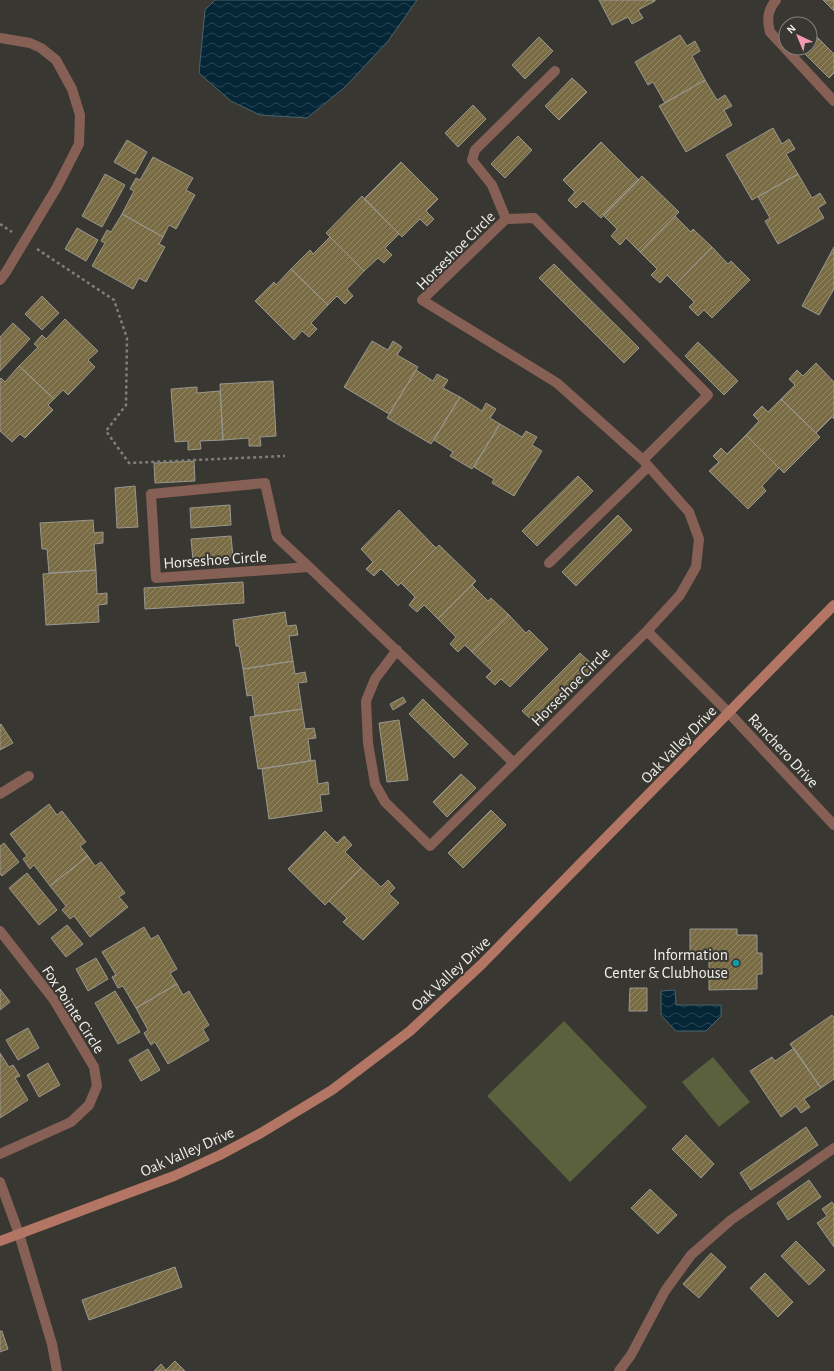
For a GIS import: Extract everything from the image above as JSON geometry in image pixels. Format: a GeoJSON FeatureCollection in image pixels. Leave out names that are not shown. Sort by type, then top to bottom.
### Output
{"type":"FeatureCollection","features":[{"type":"Feature","properties":{"kind":"street"},"geometry":{"type":"LineString","coordinates":[[776,0],[772,5],[767,20],[770,32],[834,101]]}},
{"type":"Feature","properties":{"kind":"street"},"geometry":{"type":"LineString","coordinates":[[0,38],[30,43],[41,48],[56,60],[72,89],[80,115],[79,144],[57,187],[0,280]]}},
{"type":"Feature","properties":{"kind":"street"},"geometry":{"type":"LineString","coordinates":[[506,219],[492,185],[472,160],[475,150],[555,71]]}},
{"type":"Feature","properties":{"kind":"street","name":"Horseshoe Circle"},"geometry":{"type":"LineString","coordinates":[[397,650],[375,679],[366,701],[368,743],[375,784],[385,802],[430,846],[647,631],[680,595],[696,568],[699,540],[689,512],[646,464],[557,383],[422,300],[506,219],[534,218],[708,395],[646,464]]}},
{"type":"Feature","properties":{"kind":"street"},"geometry":{"type":"LineString","coordinates":[[549,563],[646,464]]}},
{"type":"Feature","properties":{"kind":"street","name":"Horseshoe Circle"},"geometry":{"type":"LineString","coordinates":[[309,566],[156,578],[151,494],[265,483],[277,537],[309,566],[514,763]]}},
{"type":"Feature","properties":{"kind":"street","name":"Oak Valley Drive"},"geometry":{"type":"LineString","coordinates":[[0,1241],[174,1176],[220,1155],[261,1133],[332,1090],[410,1031],[482,964],[834,605]]}},
{"type":"Feature","properties":{"kind":"street"},"geometry":{"type":"LineString","coordinates":[[647,631],[729,713]]}},
{"type":"Feature","properties":{"kind":"street","name":"Ranchero Drive"},"geometry":{"type":"LineString","coordinates":[[729,713],[834,825]]}},
{"type":"Feature","properties":{"kind":"street"},"geometry":{"type":"LineString","coordinates":[[0,794],[29,776]]}},
{"type":"Feature","properties":{"kind":"street","name":"Fox Pointe Circle"},"geometry":{"type":"LineString","coordinates":[[0,931],[54,1000],[94,1067],[97,1086],[89,1105],[71,1122],[0,1154]]}},
{"type":"Feature","properties":{"kind":"street"},"geometry":{"type":"LineString","coordinates":[[619,1371],[631,1355],[665,1291],[691,1256],[731,1220],[834,1148]]}},
{"type":"Feature","properties":{"kind":"street"},"geometry":{"type":"LineString","coordinates":[[0,1182],[19,1234],[52,1344],[58,1371]]}},
{"type":"Feature","properties":{"kind":"path"},"geometry":{"type":"LineString","coordinates":[[0,224],[114,300],[127,338],[126,405],[106,431],[129,463],[285,456]]}},
{"type":"Feature","properties":{"kind":"green space"},"geometry":{"type":"Polygon","coordinates":[[[564,1021],[647,1107],[570,1182],[487,1096],[564,1021]]]}},
{"type":"Feature","properties":{"kind":"green space"},"geometry":{"type":"Polygon","coordinates":[[[713,1057],[750,1102],[719,1127],[682,1082],[713,1057]]]}},
{"type":"Feature","properties":{"kind":"water"},"geometry":{"type":"Polygon","coordinates":[[[215,0],[417,0],[388,41],[345,87],[307,118],[260,115],[231,101],[199,73],[205,10],[215,0]]]}},
{"type":"Feature","properties":{"kind":"water"},"geometry":{"type":"Polygon","coordinates":[[[675,990],[676,1005],[721,1005],[721,1016],[706,1031],[676,1031],[661,1015],[661,991],[675,990]]]}},
{"type":"Feature","properties":{"kind":"building"},"geometry":{"type":"Polygon","coordinates":[[[599,0],[655,1],[638,10],[643,18],[632,24],[628,17],[612,25],[599,0]]]}},
{"type":"Feature","properties":{"kind":"building"},"geometry":{"type":"Polygon","coordinates":[[[823,0],[834,0],[834,11],[823,0]]]}},
{"type":"Feature","properties":{"kind":"building"},"geometry":{"type":"Polygon","coordinates":[[[680,35],[687,46],[695,41],[700,51],[692,56],[705,80],[665,103],[653,82],[648,85],[635,62],[680,35]]]}},
{"type":"Feature","properties":{"kind":"building"},"geometry":{"type":"Polygon","coordinates":[[[539,37],[553,51],[525,79],[512,65],[539,37]]]}},
{"type":"Feature","properties":{"kind":"building"},"geometry":{"type":"Polygon","coordinates":[[[818,38],[834,54],[834,73],[829,78],[807,56],[818,56],[818,38]]]}},
{"type":"Feature","properties":{"kind":"building"},"geometry":{"type":"Polygon","coordinates":[[[572,78],[587,92],[559,120],[545,106],[572,78]]]}},
{"type":"Feature","properties":{"kind":"building"},"geometry":{"type":"Polygon","coordinates":[[[705,80],[717,100],[725,95],[732,106],[724,110],[732,125],[686,152],[659,106],[705,80]]]}},
{"type":"Feature","properties":{"kind":"building"},"geometry":{"type":"Polygon","coordinates":[[[473,105],[486,119],[458,147],[445,133],[473,105]]]}},
{"type":"Feature","properties":{"kind":"building"},"geometry":{"type":"Polygon","coordinates":[[[773,128],[782,144],[789,139],[795,149],[786,154],[798,174],[752,200],[726,155],[773,128]]]}},
{"type":"Feature","properties":{"kind":"building"},"geometry":{"type":"Polygon","coordinates":[[[518,136],[532,150],[505,178],[491,164],[518,136]]]}},
{"type":"Feature","properties":{"kind":"building"},"geometry":{"type":"Polygon","coordinates":[[[127,140],[147,152],[135,174],[114,162],[127,140]]]}},
{"type":"Feature","properties":{"kind":"building"},"geometry":{"type":"Polygon","coordinates":[[[601,142],[639,180],[601,218],[583,201],[576,208],[568,200],[575,192],[563,180],[601,142]]]}},
{"type":"Feature","properties":{"kind":"building"},"geometry":{"type":"Polygon","coordinates":[[[153,157],[193,178],[186,190],[195,195],[176,229],[169,225],[163,237],[122,214],[134,191],[130,189],[136,178],[140,180],[153,157]]]}},
{"type":"Feature","properties":{"kind":"building"},"geometry":{"type":"Polygon","coordinates":[[[401,162],[438,199],[426,211],[434,219],[427,226],[420,219],[402,237],[364,199],[401,162]]]}},
{"type":"Feature","properties":{"kind":"building"},"geometry":{"type":"Polygon","coordinates":[[[105,174],[125,185],[102,227],[82,216],[105,174]]]}},
{"type":"Feature","properties":{"kind":"building"},"geometry":{"type":"Polygon","coordinates":[[[798,174],[812,198],[820,193],[826,203],[818,208],[824,218],[778,244],[765,221],[770,218],[758,197],[798,174]]]}},
{"type":"Feature","properties":{"kind":"building"},"geometry":{"type":"Polygon","coordinates":[[[642,176],[679,212],[640,252],[626,238],[620,245],[611,236],[617,229],[603,215],[642,176]]]}},
{"type":"Feature","properties":{"kind":"building"},"geometry":{"type":"Polygon","coordinates":[[[362,196],[399,234],[385,248],[392,255],[384,263],[378,258],[364,271],[326,233],[362,196]]]}},
{"type":"Feature","properties":{"kind":"building"},"geometry":{"type":"Polygon","coordinates":[[[122,214],[163,237],[159,244],[165,247],[146,282],[139,278],[133,289],[92,266],[105,243],[101,241],[107,230],[111,232],[122,214]]]}},
{"type":"Feature","properties":{"kind":"building"},"geometry":{"type":"Polygon","coordinates":[[[675,216],[691,232],[693,229],[712,247],[676,284],[667,275],[660,283],[651,275],[657,269],[640,252],[675,216]]]}},
{"type":"Feature","properties":{"kind":"building"},"geometry":{"type":"Polygon","coordinates":[[[77,228],[98,240],[86,261],[65,249],[77,228]]]}},
{"type":"Feature","properties":{"kind":"building"},"geometry":{"type":"Polygon","coordinates":[[[330,237],[364,271],[347,289],[353,296],[345,304],[337,296],[328,305],[291,269],[310,250],[313,254],[330,237]]]}},
{"type":"Feature","properties":{"kind":"building"},"geometry":{"type":"Polygon","coordinates":[[[712,247],[728,264],[731,261],[750,280],[712,318],[704,310],[698,316],[689,307],[694,302],[676,284],[712,247]]]}},
{"type":"Feature","properties":{"kind":"building"},"geometry":{"type":"Polygon","coordinates":[[[834,247],[834,289],[819,315],[802,306],[834,247]]]}},
{"type":"Feature","properties":{"kind":"building"},"geometry":{"type":"Polygon","coordinates":[[[554,264],[639,348],[624,363],[539,278],[554,264]]]}},
{"type":"Feature","properties":{"kind":"building"},"geometry":{"type":"Polygon","coordinates":[[[291,269],[328,305],[311,323],[317,329],[309,337],[302,331],[294,340],[255,301],[274,282],[276,285],[291,269]]]}},
{"type":"Feature","properties":{"kind":"building"},"geometry":{"type":"Polygon","coordinates":[[[42,296],[59,313],[42,330],[25,314],[42,296]]]}},
{"type":"Feature","properties":{"kind":"building"},"geometry":{"type":"Polygon","coordinates":[[[65,319],[98,351],[88,360],[95,367],[68,395],[63,390],[54,399],[19,366],[38,347],[34,344],[42,335],[46,339],[65,319]]]}},
{"type":"Feature","properties":{"kind":"building"},"geometry":{"type":"Polygon","coordinates":[[[13,323],[30,339],[0,371],[0,337],[13,323]]]}},
{"type":"Feature","properties":{"kind":"building"},"geometry":{"type":"Polygon","coordinates":[[[372,341],[388,350],[393,341],[402,347],[397,355],[418,367],[389,414],[344,387],[372,341]]]}},
{"type":"Feature","properties":{"kind":"building"},"geometry":{"type":"Polygon","coordinates":[[[698,342],[738,381],[724,395],[685,356],[698,342]]]}},
{"type":"Feature","properties":{"kind":"building"},"geometry":{"type":"Polygon","coordinates":[[[816,363],[834,382],[834,419],[832,417],[816,433],[781,399],[795,385],[789,379],[797,370],[803,376],[816,363]]]}},
{"type":"Feature","properties":{"kind":"building"},"geometry":{"type":"Polygon","coordinates":[[[19,366],[54,399],[48,405],[53,410],[25,438],[20,434],[12,442],[0,431],[0,379],[1,378],[5,382],[19,366]]]}},
{"type":"Feature","properties":{"kind":"building"},"geometry":{"type":"Polygon","coordinates":[[[416,370],[433,381],[437,374],[448,380],[443,388],[460,397],[431,444],[387,418],[416,370]]]}},
{"type":"Feature","properties":{"kind":"building"},"geometry":{"type":"Polygon","coordinates":[[[273,381],[276,436],[260,437],[261,446],[249,446],[249,438],[223,440],[220,384],[273,381]]]}},
{"type":"Feature","properties":{"kind":"building"},"geometry":{"type":"Polygon","coordinates":[[[197,387],[197,393],[220,391],[223,440],[200,441],[201,449],[188,450],[188,441],[175,442],[171,389],[197,387]]]}},
{"type":"Feature","properties":{"kind":"building"},"geometry":{"type":"Polygon","coordinates":[[[460,397],[482,411],[486,403],[496,409],[490,418],[500,424],[472,469],[450,456],[453,452],[434,440],[460,397]]]}},
{"type":"Feature","properties":{"kind":"building"},"geometry":{"type":"Polygon","coordinates":[[[781,399],[820,437],[784,473],[746,435],[759,421],[753,415],[762,406],[768,412],[781,399]]]}},
{"type":"Feature","properties":{"kind":"building"},"geometry":{"type":"Polygon","coordinates":[[[500,424],[522,437],[526,431],[537,437],[532,445],[542,451],[514,496],[492,483],[494,479],[474,467],[500,424]]]}},
{"type":"Feature","properties":{"kind":"building"},"geometry":{"type":"Polygon","coordinates":[[[746,435],[779,468],[762,486],[766,491],[748,509],[709,471],[719,462],[713,456],[721,448],[727,454],[746,435]]]}},
{"type":"Feature","properties":{"kind":"building"},"geometry":{"type":"Polygon","coordinates":[[[194,461],[195,481],[155,483],[154,463],[194,461]]]}},
{"type":"Feature","properties":{"kind":"building"},"geometry":{"type":"Polygon","coordinates":[[[578,476],[593,491],[537,546],[522,531],[578,476]]]}},
{"type":"Feature","properties":{"kind":"building"},"geometry":{"type":"Polygon","coordinates":[[[135,486],[138,527],[117,528],[115,488],[135,486]]]}},
{"type":"Feature","properties":{"kind":"building"},"geometry":{"type":"Polygon","coordinates":[[[230,505],[231,525],[191,528],[190,508],[230,505]]]}},
{"type":"Feature","properties":{"kind":"building"},"geometry":{"type":"Polygon","coordinates":[[[399,510],[436,548],[398,586],[381,569],[374,576],[366,569],[373,562],[361,549],[399,510]]]}},
{"type":"Feature","properties":{"kind":"building"},"geometry":{"type":"Polygon","coordinates":[[[618,515],[632,530],[576,586],[562,572],[618,515]]]}},
{"type":"Feature","properties":{"kind":"building"},"geometry":{"type":"Polygon","coordinates":[[[93,520],[94,533],[103,532],[103,543],[94,544],[96,570],[49,573],[47,549],[42,549],[40,523],[93,520]]]}},
{"type":"Feature","properties":{"kind":"building"},"geometry":{"type":"Polygon","coordinates":[[[231,536],[233,557],[193,560],[191,539],[231,536]]]}},
{"type":"Feature","properties":{"kind":"building"},"geometry":{"type":"Polygon","coordinates":[[[439,545],[476,581],[438,619],[424,605],[417,612],[409,605],[415,597],[401,583],[439,545]]]}},
{"type":"Feature","properties":{"kind":"building"},"geometry":{"type":"Polygon","coordinates":[[[96,570],[97,594],[107,593],[107,604],[98,605],[99,622],[46,625],[43,574],[96,570]]]}},
{"type":"Feature","properties":{"kind":"building"},"geometry":{"type":"Polygon","coordinates":[[[243,582],[244,603],[145,609],[144,588],[243,582]]]}},
{"type":"Feature","properties":{"kind":"building"},"geometry":{"type":"Polygon","coordinates":[[[472,585],[488,601],[491,598],[509,615],[472,652],[465,645],[458,652],[450,644],[456,637],[438,619],[472,585]]]}},
{"type":"Feature","properties":{"kind":"building"},"geometry":{"type":"Polygon","coordinates":[[[285,612],[287,626],[296,625],[298,635],[289,636],[293,661],[243,669],[239,646],[236,646],[233,620],[285,612]]]}},
{"type":"Feature","properties":{"kind":"building"},"geometry":{"type":"Polygon","coordinates":[[[509,615],[526,633],[529,630],[548,649],[510,687],[501,679],[495,685],[486,677],[492,671],[472,652],[509,615]]]}},
{"type":"Feature","properties":{"kind":"building"},"geometry":{"type":"Polygon","coordinates":[[[580,653],[595,667],[537,725],[522,711],[580,653]]]}},
{"type":"Feature","properties":{"kind":"building"},"geometry":{"type":"Polygon","coordinates":[[[293,661],[295,674],[305,672],[307,682],[298,683],[302,709],[255,716],[252,695],[247,696],[243,669],[293,661]]]}},
{"type":"Feature","properties":{"kind":"building"},"geometry":{"type":"Polygon","coordinates":[[[403,697],[406,702],[393,710],[390,704],[403,697]]]}},
{"type":"Feature","properties":{"kind":"building"},"geometry":{"type":"Polygon","coordinates":[[[423,699],[468,744],[454,758],[409,714],[423,699]]]}},
{"type":"Feature","properties":{"kind":"building"},"geometry":{"type":"Polygon","coordinates":[[[302,709],[305,729],[314,728],[316,738],[308,739],[311,761],[258,769],[250,717],[302,709]]]}},
{"type":"Feature","properties":{"kind":"building"},"geometry":{"type":"Polygon","coordinates":[[[399,720],[408,780],[387,782],[379,723],[399,720]]]}},
{"type":"Feature","properties":{"kind":"building"},"geometry":{"type":"Polygon","coordinates":[[[1,724],[13,743],[0,750],[0,725],[1,724]]]}},
{"type":"Feature","properties":{"kind":"building"},"geometry":{"type":"Polygon","coordinates":[[[315,760],[318,784],[328,782],[329,794],[320,795],[322,811],[269,819],[262,769],[315,760]]]}},
{"type":"Feature","properties":{"kind":"building"},"geometry":{"type":"Polygon","coordinates":[[[461,774],[476,788],[447,817],[433,802],[461,774]]]}},
{"type":"Feature","properties":{"kind":"building"},"geometry":{"type":"Polygon","coordinates":[[[49,804],[57,815],[62,811],[86,842],[80,846],[88,856],[50,886],[34,865],[30,869],[23,859],[27,856],[10,834],[49,804]]]}},
{"type":"Feature","properties":{"kind":"building"},"geometry":{"type":"Polygon","coordinates":[[[491,810],[506,825],[463,868],[448,853],[491,810]]]}},
{"type":"Feature","properties":{"kind":"building"},"geometry":{"type":"Polygon","coordinates":[[[325,831],[337,843],[344,836],[352,845],[345,852],[361,868],[325,905],[288,869],[325,831]]]}},
{"type":"Feature","properties":{"kind":"building"},"geometry":{"type":"Polygon","coordinates":[[[4,843],[19,862],[2,876],[0,874],[0,846],[4,843]]]}},
{"type":"Feature","properties":{"kind":"building"},"geometry":{"type":"Polygon","coordinates":[[[88,856],[95,866],[101,862],[125,893],[119,897],[128,907],[90,937],[74,916],[70,919],[62,910],[66,906],[50,886],[88,856]]]}},
{"type":"Feature","properties":{"kind":"building"},"geometry":{"type":"Polygon","coordinates":[[[361,868],[381,887],[388,880],[395,888],[389,894],[399,903],[363,940],[343,922],[347,918],[329,901],[361,868]]]}},
{"type":"Feature","properties":{"kind":"building"},"geometry":{"type":"Polygon","coordinates":[[[27,873],[57,910],[39,925],[9,888],[27,873]]]}},
{"type":"Feature","properties":{"kind":"building"},"geometry":{"type":"Polygon","coordinates":[[[67,925],[83,944],[66,957],[51,938],[67,925]]]}},
{"type":"Feature","properties":{"kind":"building"},"geometry":{"type":"Polygon","coordinates":[[[144,927],[151,939],[158,935],[177,969],[170,973],[177,984],[136,1008],[123,986],[118,988],[112,977],[116,975],[102,952],[144,927]]]}},
{"type":"Feature","properties":{"kind":"building","name":"Information Center & Clubhouse"},"geometry":{"type":"Polygon","coordinates":[[[690,929],[737,929],[737,935],[757,935],[757,953],[762,953],[762,974],[757,974],[757,989],[709,990],[709,953],[690,953],[690,929]]]}},
{"type":"Feature","properties":{"kind":"building"},"geometry":{"type":"Polygon","coordinates":[[[96,958],[108,979],[88,991],[76,969],[96,958]]]}},
{"type":"Feature","properties":{"kind":"building"},"geometry":{"type":"Polygon","coordinates":[[[177,984],[183,995],[189,991],[209,1025],[203,1029],[209,1040],[168,1064],[155,1042],[151,1045],[144,1033],[148,1030],[136,1008],[177,984]]]}},
{"type":"Feature","properties":{"kind":"building"},"geometry":{"type":"Polygon","coordinates":[[[630,988],[647,988],[647,1011],[629,1011],[630,988]]]}},
{"type":"Feature","properties":{"kind":"building"},"geometry":{"type":"Polygon","coordinates":[[[0,989],[10,1002],[0,1010],[0,989]]]}},
{"type":"Feature","properties":{"kind":"building"},"geometry":{"type":"Polygon","coordinates":[[[115,991],[140,1032],[118,1044],[95,1003],[115,991]]]}},
{"type":"Feature","properties":{"kind":"building"},"geometry":{"type":"Polygon","coordinates":[[[832,1015],[834,1018],[834,1079],[821,1088],[790,1044],[832,1015]]]}},
{"type":"Feature","properties":{"kind":"building"},"geometry":{"type":"Polygon","coordinates":[[[28,1028],[39,1048],[18,1060],[6,1040],[28,1028]]]}},
{"type":"Feature","properties":{"kind":"building"},"geometry":{"type":"Polygon","coordinates":[[[794,1048],[821,1088],[804,1099],[810,1107],[801,1113],[796,1106],[781,1117],[750,1071],[772,1057],[775,1061],[794,1048]]]}},
{"type":"Feature","properties":{"kind":"building"},"geometry":{"type":"Polygon","coordinates":[[[148,1049],[160,1070],[141,1081],[129,1060],[148,1049]]]}},
{"type":"Feature","properties":{"kind":"building"},"geometry":{"type":"Polygon","coordinates":[[[0,1053],[9,1067],[13,1065],[20,1076],[15,1078],[28,1100],[0,1118],[0,1053]]]}},
{"type":"Feature","properties":{"kind":"building"},"geometry":{"type":"Polygon","coordinates":[[[48,1063],[60,1085],[39,1097],[27,1075],[48,1063]]]}},
{"type":"Feature","properties":{"kind":"building"},"geometry":{"type":"Polygon","coordinates":[[[806,1127],[818,1145],[751,1190],[740,1173],[806,1127]]]}},
{"type":"Feature","properties":{"kind":"building"},"geometry":{"type":"Polygon","coordinates":[[[686,1135],[714,1164],[701,1178],[672,1149],[686,1135]]]}},
{"type":"Feature","properties":{"kind":"building"},"geometry":{"type":"Polygon","coordinates":[[[809,1180],[821,1197],[788,1220],[777,1203],[809,1180]]]}},
{"type":"Feature","properties":{"kind":"building"},"geometry":{"type":"Polygon","coordinates":[[[650,1189],[677,1215],[658,1234],[631,1208],[650,1189]]]}},
{"type":"Feature","properties":{"kind":"building"},"geometry":{"type":"Polygon","coordinates":[[[832,1202],[834,1205],[834,1247],[817,1223],[827,1216],[822,1209],[832,1202]]]}},
{"type":"Feature","properties":{"kind":"building"},"geometry":{"type":"Polygon","coordinates":[[[796,1241],[825,1270],[809,1285],[781,1256],[796,1241]]]}},
{"type":"Feature","properties":{"kind":"building"},"geometry":{"type":"Polygon","coordinates":[[[711,1253],[726,1267],[699,1298],[683,1284],[711,1253]]]}},
{"type":"Feature","properties":{"kind":"building"},"geometry":{"type":"Polygon","coordinates":[[[175,1267],[182,1287],[89,1320],[82,1300],[175,1267]]]}},
{"type":"Feature","properties":{"kind":"building"},"geometry":{"type":"Polygon","coordinates":[[[765,1273],[793,1302],[778,1317],[750,1288],[765,1273]]]}},
{"type":"Feature","properties":{"kind":"building"},"geometry":{"type":"Polygon","coordinates":[[[0,1331],[2,1331],[8,1349],[0,1352],[0,1331]]]}},
{"type":"Feature","properties":{"kind":"building"},"geometry":{"type":"Polygon","coordinates":[[[175,1361],[185,1371],[154,1371],[161,1364],[166,1370],[175,1361]]]}},
{"type":"Feature","properties":{"kind":"place","name":"Information Center & Clubhouse"},"geometry":{"type":"Point","coordinates":[736,963]}}]}
